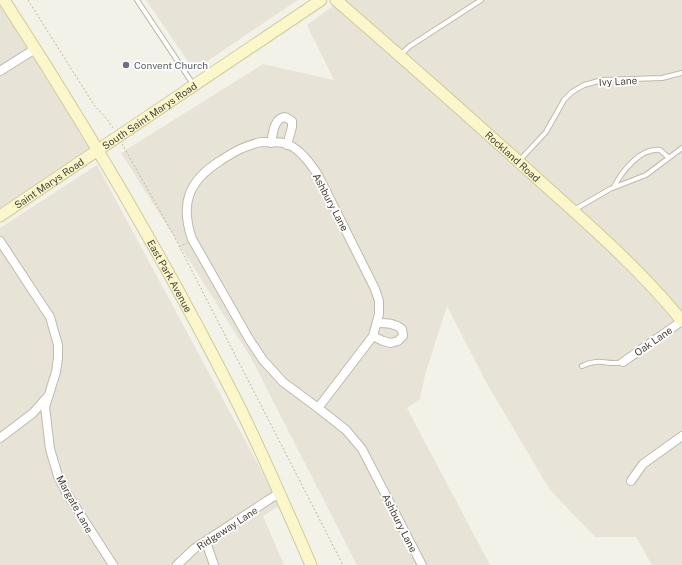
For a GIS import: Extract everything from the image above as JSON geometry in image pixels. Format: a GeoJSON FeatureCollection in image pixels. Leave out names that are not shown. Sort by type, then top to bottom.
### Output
{"type":"FeatureCollection","features":[{"type":"Feature","properties":{"kind":"main road","name":"East Park Avenue"},"geometry":{"type":"LineString","coordinates":[[4,0],[36,49],[175,282],[236,401],[311,565]]}},
{"type":"Feature","properties":{"kind":"main road","name":"South Saint Marys Road"},"geometry":{"type":"LineString","coordinates":[[97,150],[320,0]]}},
{"type":"Feature","properties":{"kind":"main road","name":"Rockland Road"},"geometry":{"type":"LineString","coordinates":[[336,0],[605,240],[666,301],[682,321]]}},
{"type":"Feature","properties":{"kind":"main road","name":"Saint Marys Road"},"geometry":{"type":"LineString","coordinates":[[0,216],[97,150]]}},
{"type":"Feature","properties":{"kind":"street"},"geometry":{"type":"LineString","coordinates":[[0,71],[36,49]]}},
{"type":"Feature","properties":{"kind":"street"},"geometry":{"type":"LineString","coordinates":[[271,143],[277,122],[285,117],[292,121],[287,145]]}},
{"type":"Feature","properties":{"kind":"street","name":"Ashbury Lane"},"geometry":{"type":"LineString","coordinates":[[318,408],[372,336],[378,323],[379,301],[371,278],[318,175],[299,152],[287,145],[261,142],[242,147],[207,169],[198,178],[189,196],[187,223],[196,246],[248,339],[262,360],[283,382],[346,430],[362,449],[422,565]]}},
{"type":"Feature","properties":{"kind":"street","name":"Margate Lane"},"geometry":{"type":"LineString","coordinates":[[0,241],[38,296],[50,317],[55,332],[58,358],[56,372],[47,396],[45,407],[47,431],[58,476],[70,498],[113,565]]}},
{"type":"Feature","properties":{"kind":"street","name":"Oak Lane"},"geometry":{"type":"LineString","coordinates":[[623,362],[682,321]]}},
{"type":"Feature","properties":{"kind":"street"},"geometry":{"type":"LineString","coordinates":[[372,336],[391,343],[398,341],[403,336],[402,329],[397,325],[388,322],[378,323]]}},
{"type":"Feature","properties":{"kind":"street"},"geometry":{"type":"LineString","coordinates":[[0,438],[33,413],[47,396]]}},
{"type":"Feature","properties":{"kind":"street"},"geometry":{"type":"LineString","coordinates":[[631,481],[643,464],[682,436]]}},
{"type":"Feature","properties":{"kind":"street","name":"Ridgeway Lane"},"geometry":{"type":"LineString","coordinates":[[177,565],[195,548],[279,493]]}},
{"type":"Feature","properties":{"kind":"street"},"geometry":{"type":"LineString","coordinates":[[206,542],[214,565]]}},
{"type":"Feature","properties":{"kind":"lane"},"geometry":{"type":"LineString","coordinates":[[137,0],[194,86]]}},
{"type":"Feature","properties":{"kind":"lane"},"geometry":{"type":"LineString","coordinates":[[400,56],[410,46],[481,0]]}},
{"type":"Feature","properties":{"kind":"lane","name":"Ivy Lane"},"geometry":{"type":"LineString","coordinates":[[518,162],[546,132],[564,100],[572,92],[584,85],[602,80],[662,78],[682,73]]}},
{"type":"Feature","properties":{"kind":"lane"},"geometry":{"type":"LineString","coordinates":[[573,211],[588,200],[646,175],[668,157],[682,148]]}},
{"type":"Feature","properties":{"kind":"lane"},"geometry":{"type":"LineString","coordinates":[[614,188],[625,169],[643,154],[654,150],[660,150],[668,157]]}},
{"type":"Feature","properties":{"kind":"lane"},"geometry":{"type":"LineString","coordinates":[[582,366],[594,361],[617,364],[623,362]]}},
{"type":"Feature","properties":{"kind":"path"},"geometry":{"type":"LineString","coordinates":[[28,0],[94,105],[110,123]]}},
{"type":"Feature","properties":{"kind":"path"},"geometry":{"type":"LineString","coordinates":[[124,147],[173,234],[343,565]]}},
{"type":"Feature","properties":{"kind":"shaded area"},"geometry":{"type":"Polygon","coordinates":[[[0,0],[97,150],[0,215],[0,0]]]}},
{"type":"Feature","properties":{"kind":"shaded area"},"geometry":{"type":"Polygon","coordinates":[[[146,0],[298,0],[194,70],[146,0]]]}},
{"type":"Feature","properties":{"kind":"shaded area"},"geometry":{"type":"Polygon","coordinates":[[[341,0],[682,0],[682,565],[652,565],[636,537],[595,537],[550,490],[486,382],[447,306],[425,375],[420,399],[407,408],[490,565],[357,565],[251,358],[121,153],[263,64],[334,80],[307,25],[341,0]]]}},
{"type":"Feature","properties":{"kind":"shaded area"},"geometry":{"type":"Polygon","coordinates":[[[97,165],[280,505],[263,516],[284,565],[0,565],[0,228],[97,165]]]}},
{"type":"Feature","properties":{"kind":"place","name":"Convent Church"},"geometry":{"type":"Point","coordinates":[126,65]}}]}
